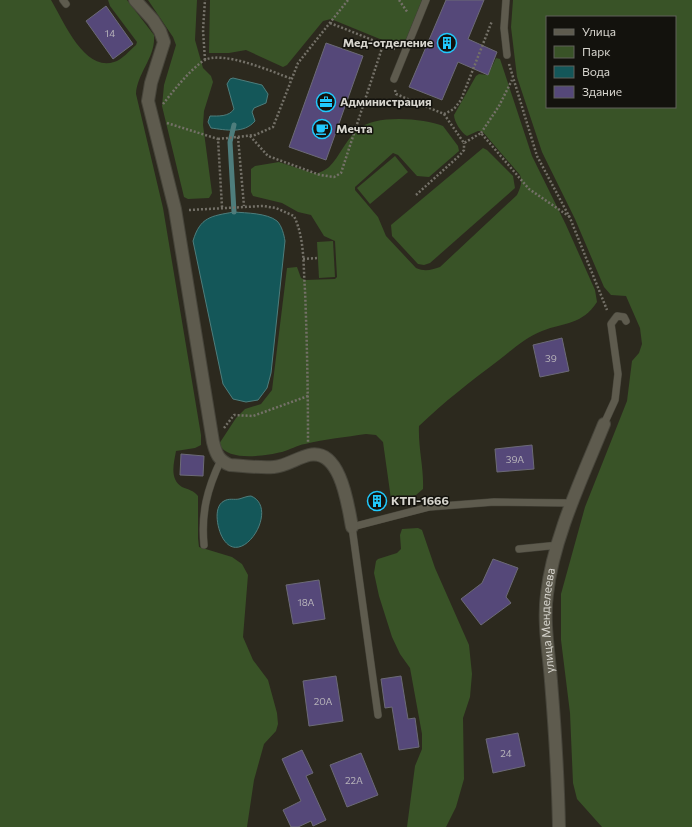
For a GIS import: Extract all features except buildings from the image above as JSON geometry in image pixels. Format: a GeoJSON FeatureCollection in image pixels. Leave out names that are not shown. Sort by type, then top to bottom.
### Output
{"type":"FeatureCollection","features":[{"type":"Feature","properties":{"kind":"street"},"geometry":{"type":"LineString","coordinates":[[135,0],[160,31],[164,42],[151,83],[148,102],[175,209],[213,442],[218,457],[230,465],[274,467],[309,455],[316,455],[324,458],[339,474],[352,527]]}},
{"type":"Feature","properties":{"kind":"street","name":"улица Менделеева"},"geometry":{"type":"LineString","coordinates":[[559,827],[558,764],[546,618],[547,594],[559,545],[572,503],[604,424]]}},
{"type":"Feature","properties":{"kind":"lane"},"geometry":{"type":"LineString","coordinates":[[394,79],[426,0]]}},
{"type":"Feature","properties":{"kind":"lane"},"geometry":{"type":"LineString","coordinates":[[506,0],[504,28],[507,55]]}},
{"type":"Feature","properties":{"kind":"lane"},"geometry":{"type":"LineString","coordinates":[[604,424],[615,400],[618,374],[611,324],[617,316],[624,317],[626,321]]}},
{"type":"Feature","properties":{"kind":"lane"},"geometry":{"type":"LineString","coordinates":[[204,545],[205,504],[212,480],[221,460]]}},
{"type":"Feature","properties":{"kind":"lane"},"geometry":{"type":"LineString","coordinates":[[378,715],[352,527],[429,507],[494,502],[572,503]]}},
{"type":"Feature","properties":{"kind":"lane"},"geometry":{"type":"LineString","coordinates":[[519,549],[559,545]]}},
{"type":"Feature","properties":{"kind":"path"},"geometry":{"type":"LineString","coordinates":[[205,0],[203,30],[205,60]]}},
{"type":"Feature","properties":{"kind":"path"},"geometry":{"type":"LineString","coordinates":[[292,79],[230,58],[205,60],[187,76],[151,118],[218,139],[250,136],[273,127],[292,79],[298,63],[348,0]]}},
{"type":"Feature","properties":{"kind":"path"},"geometry":{"type":"LineString","coordinates":[[444,114],[454,109],[461,100],[494,17]]}},
{"type":"Feature","properties":{"kind":"path"},"geometry":{"type":"LineString","coordinates":[[330,23],[383,45],[405,52]]}},
{"type":"Feature","properties":{"kind":"path"},"geometry":{"type":"LineString","coordinates":[[250,136],[268,156],[320,175],[334,177],[341,172],[383,45]]}},
{"type":"Feature","properties":{"kind":"path"},"geometry":{"type":"LineString","coordinates":[[507,55],[512,79],[537,156],[570,218],[611,324]]}},
{"type":"Feature","properties":{"kind":"path"},"geometry":{"type":"LineString","coordinates":[[394,79],[393,86],[396,94],[444,114],[464,143],[464,150],[460,155],[416,195]]}},
{"type":"Feature","properties":{"kind":"path"},"geometry":{"type":"LineString","coordinates":[[464,143],[481,133],[499,106],[512,79]]}},
{"type":"Feature","properties":{"kind":"path"},"geometry":{"type":"LineString","coordinates":[[481,133],[529,189],[570,218]]}},
{"type":"Feature","properties":{"kind":"path"},"geometry":{"type":"LineString","coordinates":[[238,138],[244,206]]}},
{"type":"Feature","properties":{"kind":"path"},"geometry":{"type":"LineString","coordinates":[[218,139],[222,208]]}},
{"type":"Feature","properties":{"kind":"path"},"geometry":{"type":"LineString","coordinates":[[175,209],[190,210],[244,206],[276,208],[294,216],[300,228],[303,259],[309,455]]}},
{"type":"Feature","properties":{"kind":"path"},"geometry":{"type":"LineString","coordinates":[[303,259],[318,258]]}},
{"type":"Feature","properties":{"kind":"path"},"geometry":{"type":"LineString","coordinates":[[234,415],[253,416],[308,396]]}},
{"type":"Feature","properties":{"kind":"green space"},"geometry":{"type":"Polygon","coordinates":[[[0,0],[51,0],[68,31],[84,52],[93,59],[103,63],[114,62],[120,59],[136,45],[137,42],[110,6],[108,0],[127,0],[154,35],[152,51],[137,86],[136,94],[163,208],[201,435],[201,445],[195,448],[176,451],[173,470],[175,480],[178,484],[193,491],[198,496],[199,547],[232,557],[242,564],[248,575],[243,637],[253,660],[268,680],[277,713],[278,724],[276,731],[264,744],[254,780],[247,827],[0,827],[0,0]]]}},
{"type":"Feature","properties":{"kind":"green space"},"geometry":{"type":"Polygon","coordinates":[[[148,0],[197,0],[195,40],[203,68],[211,76],[213,82],[204,111],[203,125],[212,193],[209,198],[188,199],[184,197],[162,106],[164,85],[176,45],[173,37],[148,0]]]}},
{"type":"Feature","properties":{"kind":"green space"},"geometry":{"type":"Polygon","coordinates":[[[210,0],[422,0],[405,42],[397,46],[331,19],[323,21],[287,65],[283,67],[246,50],[229,53],[209,53],[210,0]]]}},
{"type":"Feature","properties":{"kind":"green space"},"geometry":{"type":"Polygon","coordinates":[[[513,0],[692,0],[692,827],[602,827],[577,799],[573,783],[570,713],[561,640],[561,594],[585,507],[627,401],[632,361],[639,353],[642,344],[640,328],[626,296],[611,295],[604,287],[575,219],[542,152],[517,77],[511,27],[513,0]]]}},
{"type":"Feature","properties":{"kind":"green space"},"geometry":{"type":"Polygon","coordinates":[[[496,58],[500,59],[532,156],[566,225],[595,290],[597,302],[585,315],[579,319],[542,331],[525,340],[458,392],[419,426],[423,489],[416,495],[396,501],[391,499],[383,442],[376,435],[366,434],[320,441],[299,445],[282,452],[257,456],[238,455],[224,450],[219,444],[236,418],[245,409],[261,404],[272,390],[287,268],[297,267],[301,278],[305,280],[335,279],[337,277],[335,241],[324,236],[311,215],[298,212],[282,203],[253,196],[251,192],[251,169],[255,166],[279,162],[316,174],[329,167],[349,139],[357,130],[365,125],[386,120],[399,119],[424,121],[443,126],[458,146],[459,151],[429,177],[417,176],[398,155],[393,153],[355,187],[355,190],[378,217],[386,236],[416,268],[428,270],[440,267],[517,195],[521,185],[520,175],[482,131],[478,131],[467,136],[460,130],[454,118],[454,115],[476,76],[479,74],[488,75],[496,58]]]}},
{"type":"Feature","properties":{"kind":"green space"},"geometry":{"type":"Polygon","coordinates":[[[483,148],[487,150],[513,176],[515,188],[430,263],[424,265],[418,264],[392,236],[391,225],[483,148]]]}},
{"type":"Feature","properties":{"kind":"green space"},"geometry":{"type":"Polygon","coordinates":[[[395,156],[408,172],[370,204],[357,188],[395,156]]]}},
{"type":"Feature","properties":{"kind":"green space"},"geometry":{"type":"Polygon","coordinates":[[[333,241],[335,277],[319,278],[317,242],[333,241]]]}},
{"type":"Feature","properties":{"kind":"green space"},"geometry":{"type":"Polygon","coordinates":[[[418,528],[422,530],[435,568],[469,645],[472,674],[470,697],[463,718],[464,779],[456,807],[446,827],[407,827],[415,766],[422,749],[422,734],[410,668],[400,654],[392,637],[379,596],[374,573],[376,561],[378,559],[397,553],[401,549],[400,535],[402,529],[418,528]]]}},
{"type":"Feature","properties":{"kind":"water"},"geometry":{"type":"Polygon","coordinates":[[[233,78],[262,85],[268,94],[266,103],[254,108],[252,112],[255,121],[246,128],[223,130],[211,128],[208,122],[210,116],[226,115],[234,109],[227,84],[230,79],[233,78]]]}},
{"type":"Feature","properties":{"kind":"water"},"geometry":{"type":"Polygon","coordinates":[[[234,212],[256,214],[273,218],[280,225],[285,241],[271,373],[267,388],[258,400],[246,402],[233,399],[223,384],[193,241],[199,227],[203,222],[219,215],[234,212]]]}},
{"type":"Feature","properties":{"kind":"water"},"geometry":{"type":"Polygon","coordinates":[[[251,496],[259,502],[262,512],[260,523],[256,533],[249,542],[240,547],[232,547],[224,540],[218,526],[218,508],[220,504],[226,500],[251,496]]]}},
{"type":"Feature","properties":{"kind":"waterway"},"geometry":{"type":"LineString","coordinates":[[234,125],[230,142],[234,212]]}},
{"type":"Feature","properties":{"kind":"place","name":"Мед-отделение"},"geometry":{"type":"Point","coordinates":[447,43]}},
{"type":"Feature","properties":{"kind":"place","name":"Администрация"},"geometry":{"type":"Point","coordinates":[326,102]}},
{"type":"Feature","properties":{"kind":"place","name":"Мечта"},"geometry":{"type":"Point","coordinates":[322,129]}},
{"type":"Feature","properties":{"kind":"place","name":"КТП-1666"},"geometry":{"type":"Point","coordinates":[377,501]}}]}
